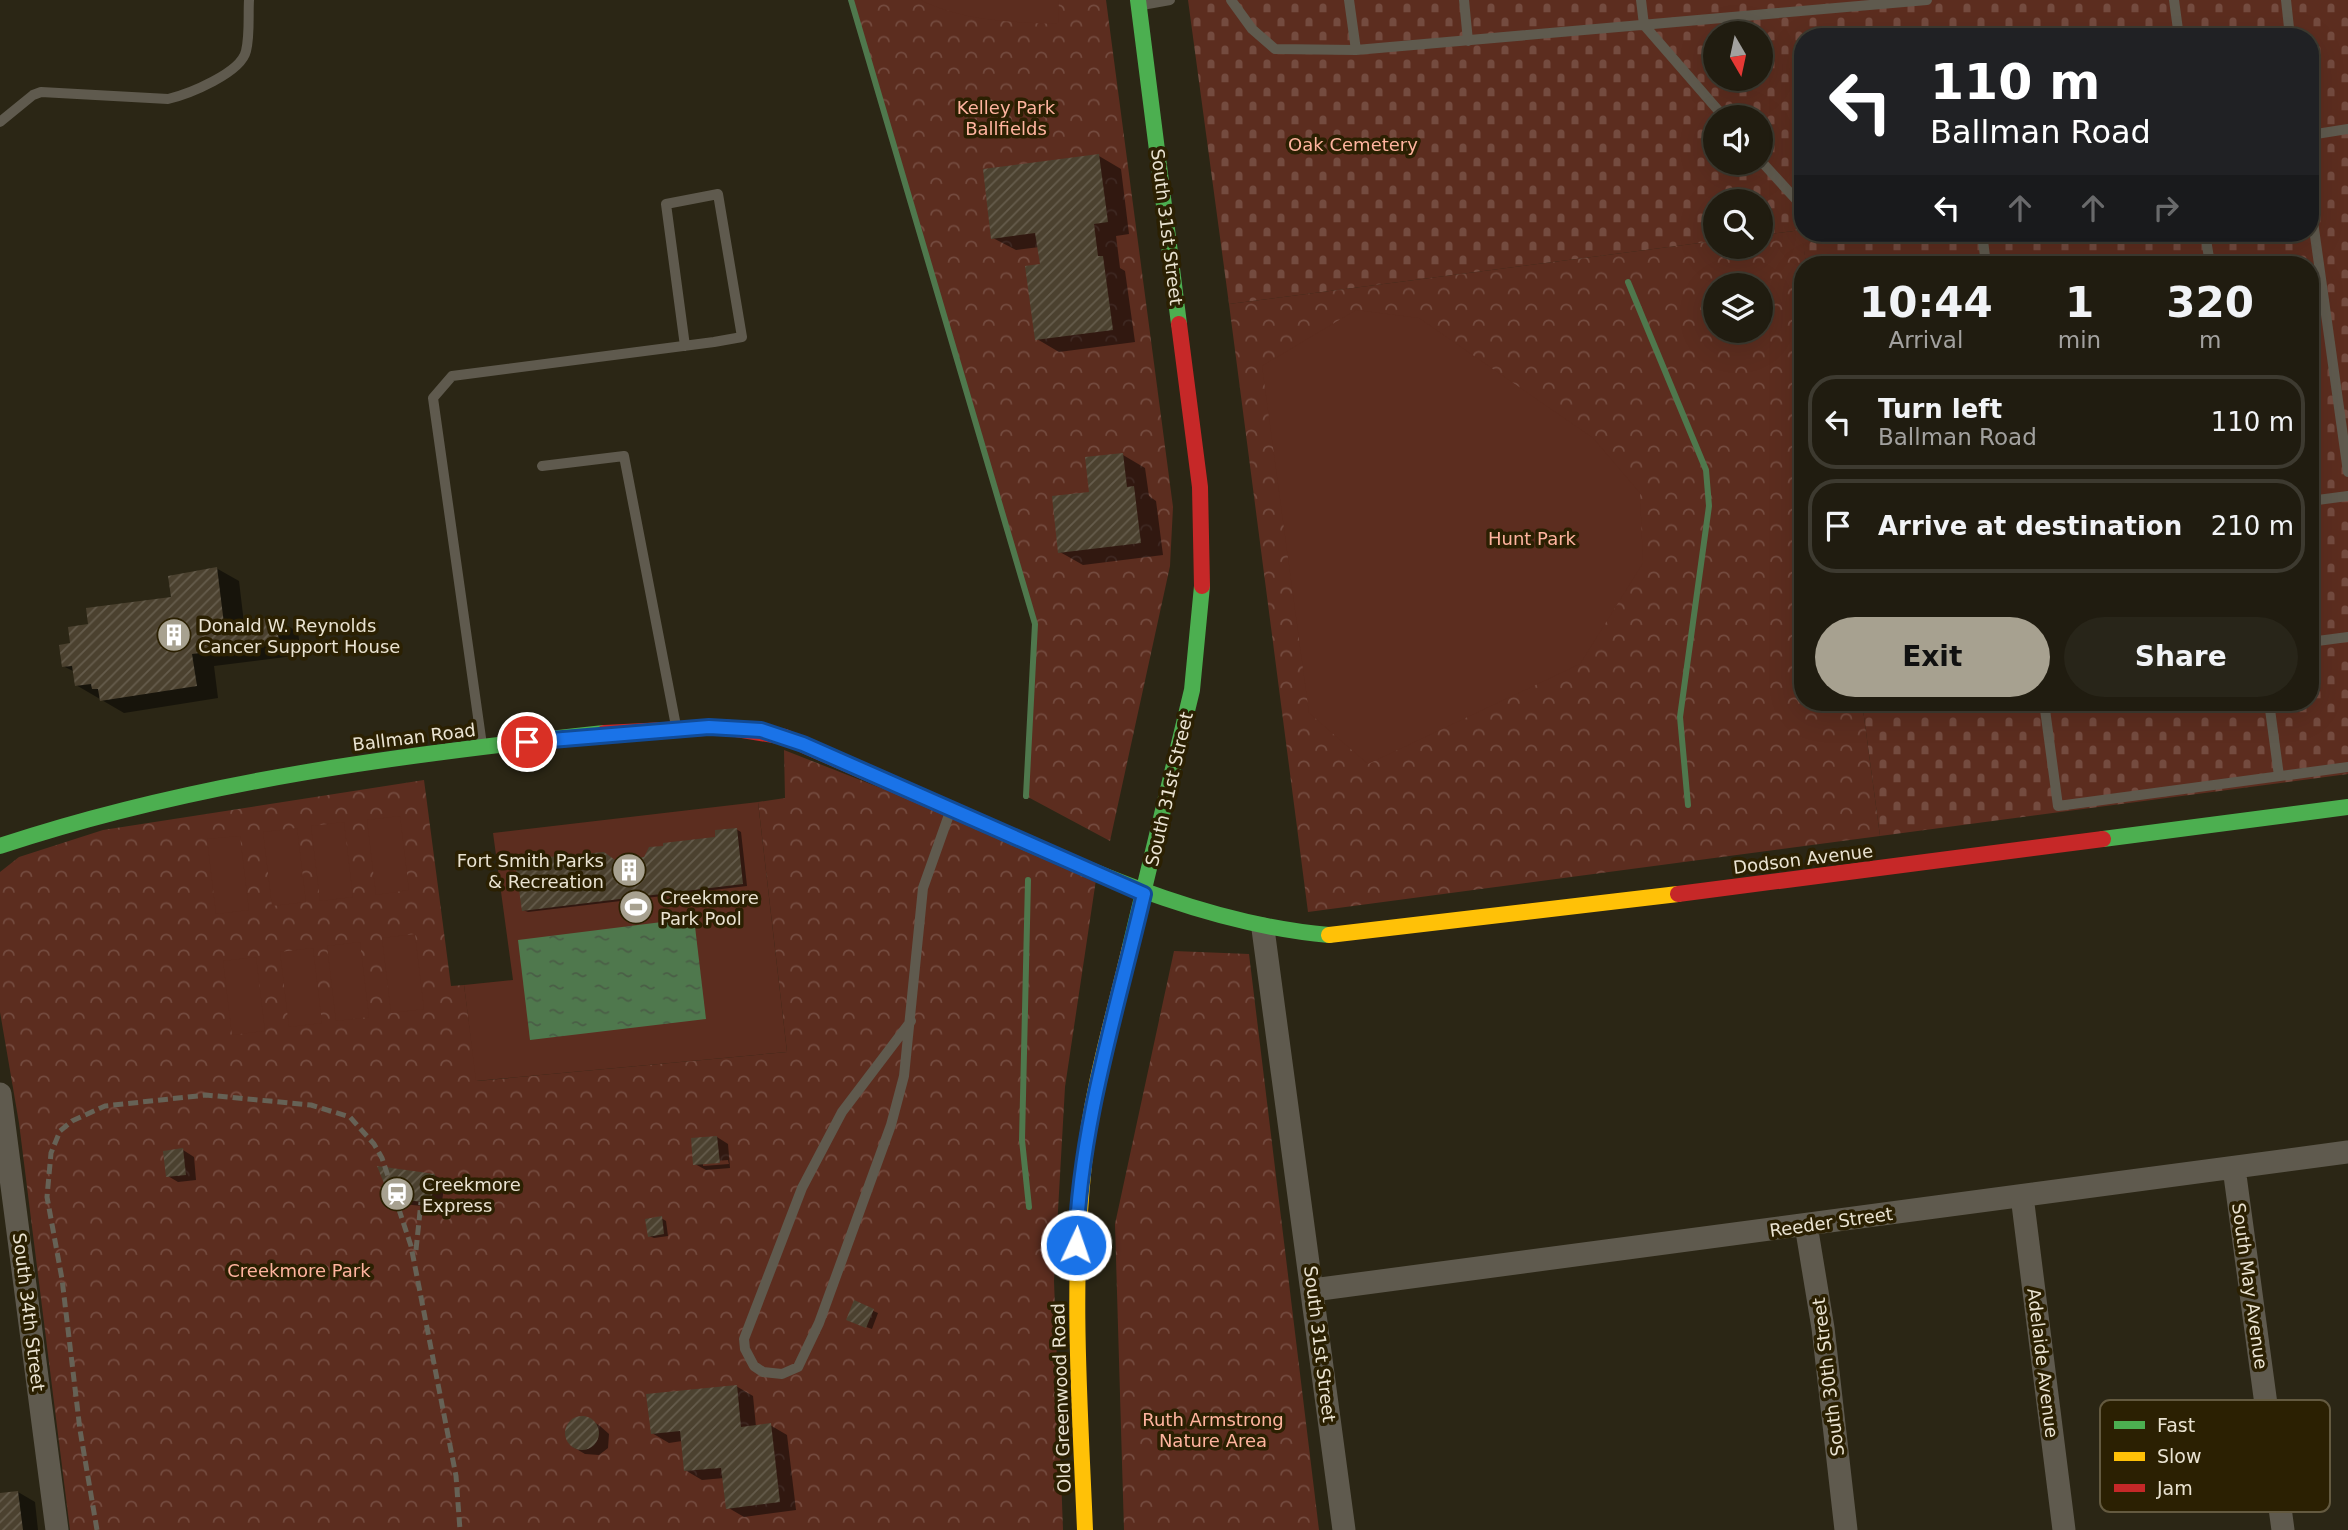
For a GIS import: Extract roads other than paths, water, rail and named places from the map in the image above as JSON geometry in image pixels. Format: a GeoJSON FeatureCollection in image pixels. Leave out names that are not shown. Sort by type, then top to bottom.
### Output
{"type":"FeatureCollection","features":[{"type":"Feature","properties":{"kind":"street","name":"South 31st Street"},"geometry":{"type":"LineString","coordinates":[[1139,3],[1200,487],[1203,539],[1196,668],[1144,894]]}},
{"type":"Feature","properties":{"kind":"street","name":"Ballman Road"},"geometry":{"type":"LineString","coordinates":[[0,846],[129,806],[196,790],[375,760],[676,729],[761,730],[1144,894]]}},
{"type":"Feature","properties":{"kind":"street","name":"Dodson Avenue"},"geometry":{"type":"LineString","coordinates":[[1263,929],[1331,935],[1358,933],[2348,807]]}},
{"type":"Feature","properties":{"kind":"street"},"geometry":{"type":"LineString","coordinates":[[1144,894],[1223,921],[1263,929]]}},
{"type":"Feature","properties":{"kind":"street","name":"Old Greenwood Road"},"geometry":{"type":"LineString","coordinates":[[1085,1530],[1075,1272],[1077,1217],[1091,1111],[1144,894]]}},
{"type":"Feature","properties":{"kind":"street","name":"South 31st Street"},"geometry":{"type":"LineString","coordinates":[[1263,929],[1344,1530]]}},
{"type":"Feature","properties":{"kind":"street","name":"South 34th Street"},"geometry":{"type":"LineString","coordinates":[[0,1094],[57,1530]]}},
{"type":"Feature","properties":{"kind":"street","name":"Reeder Street"},"geometry":{"type":"LineString","coordinates":[[1313,1290],[2348,1152]]}},
{"type":"Feature","properties":{"kind":"street","name":"South May Avenue"},"geometry":{"type":"LineString","coordinates":[[2234,1168],[2265,1400]]}},
{"type":"Feature","properties":{"kind":"street","name":"Adelaide Avenue"},"geometry":{"type":"LineString","coordinates":[[2022,1196],[2064,1530]]}},
{"type":"Feature","properties":{"kind":"street","name":"South 30th Street"},"geometry":{"type":"LineString","coordinates":[[1806,1225],[1824,1328],[1846,1530]]}},
{"type":"Feature","properties":{"kind":"street","name":"South May Avenue"},"geometry":{"type":"LineString","coordinates":[[2281,1512],[2283,1530]]}},
{"type":"Feature","properties":{"kind":"lane"},"geometry":{"type":"LineString","coordinates":[[0,122],[33,95],[41,92],[168,99],[184,95],[239,66],[246,51],[249,0]]}},
{"type":"Feature","properties":{"kind":"lane"},"geometry":{"type":"LineString","coordinates":[[1139,3],[1170,0]]}},
{"type":"Feature","properties":{"kind":"lane"},"geometry":{"type":"LineString","coordinates":[[1231,0],[1252,29],[1275,49],[1356,51],[1927,0]]}},
{"type":"Feature","properties":{"kind":"lane"},"geometry":{"type":"LineString","coordinates":[[1349,0],[1356,51]]}},
{"type":"Feature","properties":{"kind":"lane"},"geometry":{"type":"LineString","coordinates":[[1464,0],[1468,41]]}},
{"type":"Feature","properties":{"kind":"lane"},"geometry":{"type":"LineString","coordinates":[[1641,0],[1644,26],[1713,105]]}},
{"type":"Feature","properties":{"kind":"lane"},"geometry":{"type":"LineString","coordinates":[[2174,0],[2178,28]]}},
{"type":"Feature","properties":{"kind":"lane"},"geometry":{"type":"LineString","coordinates":[[2286,0],[2289,28]]}},
{"type":"Feature","properties":{"kind":"lane"},"geometry":{"type":"LineString","coordinates":[[2319,134],[2348,129]]}},
{"type":"Feature","properties":{"kind":"lane"},"geometry":{"type":"LineString","coordinates":[[1773,174],[1794,197]]}},
{"type":"Feature","properties":{"kind":"lane"},"geometry":{"type":"LineString","coordinates":[[482,748],[433,398],[452,376],[685,346],[743,337],[718,194],[666,204],[685,346]]}},
{"type":"Feature","properties":{"kind":"lane"},"geometry":{"type":"LineString","coordinates":[[2319,264],[2348,472]]}},
{"type":"Feature","properties":{"kind":"lane"},"geometry":{"type":"LineString","coordinates":[[542,466],[624,456],[676,729]]}},
{"type":"Feature","properties":{"kind":"lane"},"geometry":{"type":"LineString","coordinates":[[2319,500],[2348,496]]}},
{"type":"Feature","properties":{"kind":"lane"},"geometry":{"type":"LineString","coordinates":[[2319,641],[2348,637]]}},
{"type":"Feature","properties":{"kind":"lane"},"geometry":{"type":"LineString","coordinates":[[2045,711],[2058,806],[2348,767]]}},
{"type":"Feature","properties":{"kind":"lane"},"geometry":{"type":"LineString","coordinates":[[2270,711],[2279,776]]}},
{"type":"Feature","properties":{"kind":"lane"},"geometry":{"type":"LineString","coordinates":[[911,1021],[842,1112],[802,1188],[744,1339],[748,1358],[763,1372],[782,1374],[798,1367],[819,1323],[891,1125],[904,1076],[911,1021],[923,888],[951,810]]}},
{"type":"Feature","properties":{"kind":"water"},"geometry":{"type":"Polygon","coordinates":[[[694,918],[706,1019],[530,1040],[518,940],[694,918]]]}},
{"type":"Feature","properties":{"kind":"waterway"},"geometry":{"type":"LineString","coordinates":[[851,0],[1035,624],[1026,796]]}},
{"type":"Feature","properties":{"kind":"waterway"},"geometry":{"type":"LineString","coordinates":[[1628,282],[1706,470],[1709,506],[1680,717],[1688,805]]}},
{"type":"Feature","properties":{"kind":"waterway"},"geometry":{"type":"LineString","coordinates":[[1028,880],[1022,1140],[1029,1207]]}},
{"type":"Feature","properties":{"kind":"railway"},"geometry":{"type":"LineString","coordinates":[[97,1530],[80,1430],[62,1279],[47,1197],[51,1153],[60,1131],[72,1121],[105,1106],[206,1095],[311,1105],[350,1117],[374,1144],[382,1158],[411,1246],[456,1476],[460,1530]]}},
{"type":"Feature","properties":{"kind":"railway"},"geometry":{"type":"LineString","coordinates":[[416,1250],[421,1202]]}},
{"type":"Feature","properties":{"kind":"place","name":"Donald W. Reynolds Cancer Support House"},"geometry":{"type":"Point","coordinates":[174,635]}},
{"type":"Feature","properties":{"kind":"place","name":"Fort Smith Parks & Recreation"},"geometry":{"type":"Point","coordinates":[629,870]}},
{"type":"Feature","properties":{"kind":"place","name":"Creekmore Park Pool"},"geometry":{"type":"Point","coordinates":[636,907]}},
{"type":"Feature","properties":{"kind":"place","name":"Creekmore Express"},"geometry":{"type":"Point","coordinates":[397,1194]}},
{"type":"Feature","properties":{"kind":"park label","name":"Kelley Park Ballfields"},"geometry":{"type":"Point","coordinates":[1006,117]}},
{"type":"Feature","properties":{"kind":"park label","name":"Oak Cemetery"},"geometry":{"type":"Point","coordinates":[1353,144]}},
{"type":"Feature","properties":{"kind":"park label","name":"Hunt Park"},"geometry":{"type":"Point","coordinates":[1532,538]}},
{"type":"Feature","properties":{"kind":"park label","name":"Creekmore Park"},"geometry":{"type":"Point","coordinates":[299,1270]}},
{"type":"Feature","properties":{"kind":"park label","name":"Ruth Armstrong Nature Area"},"geometry":{"type":"Point","coordinates":[1213,1429]}}]}
